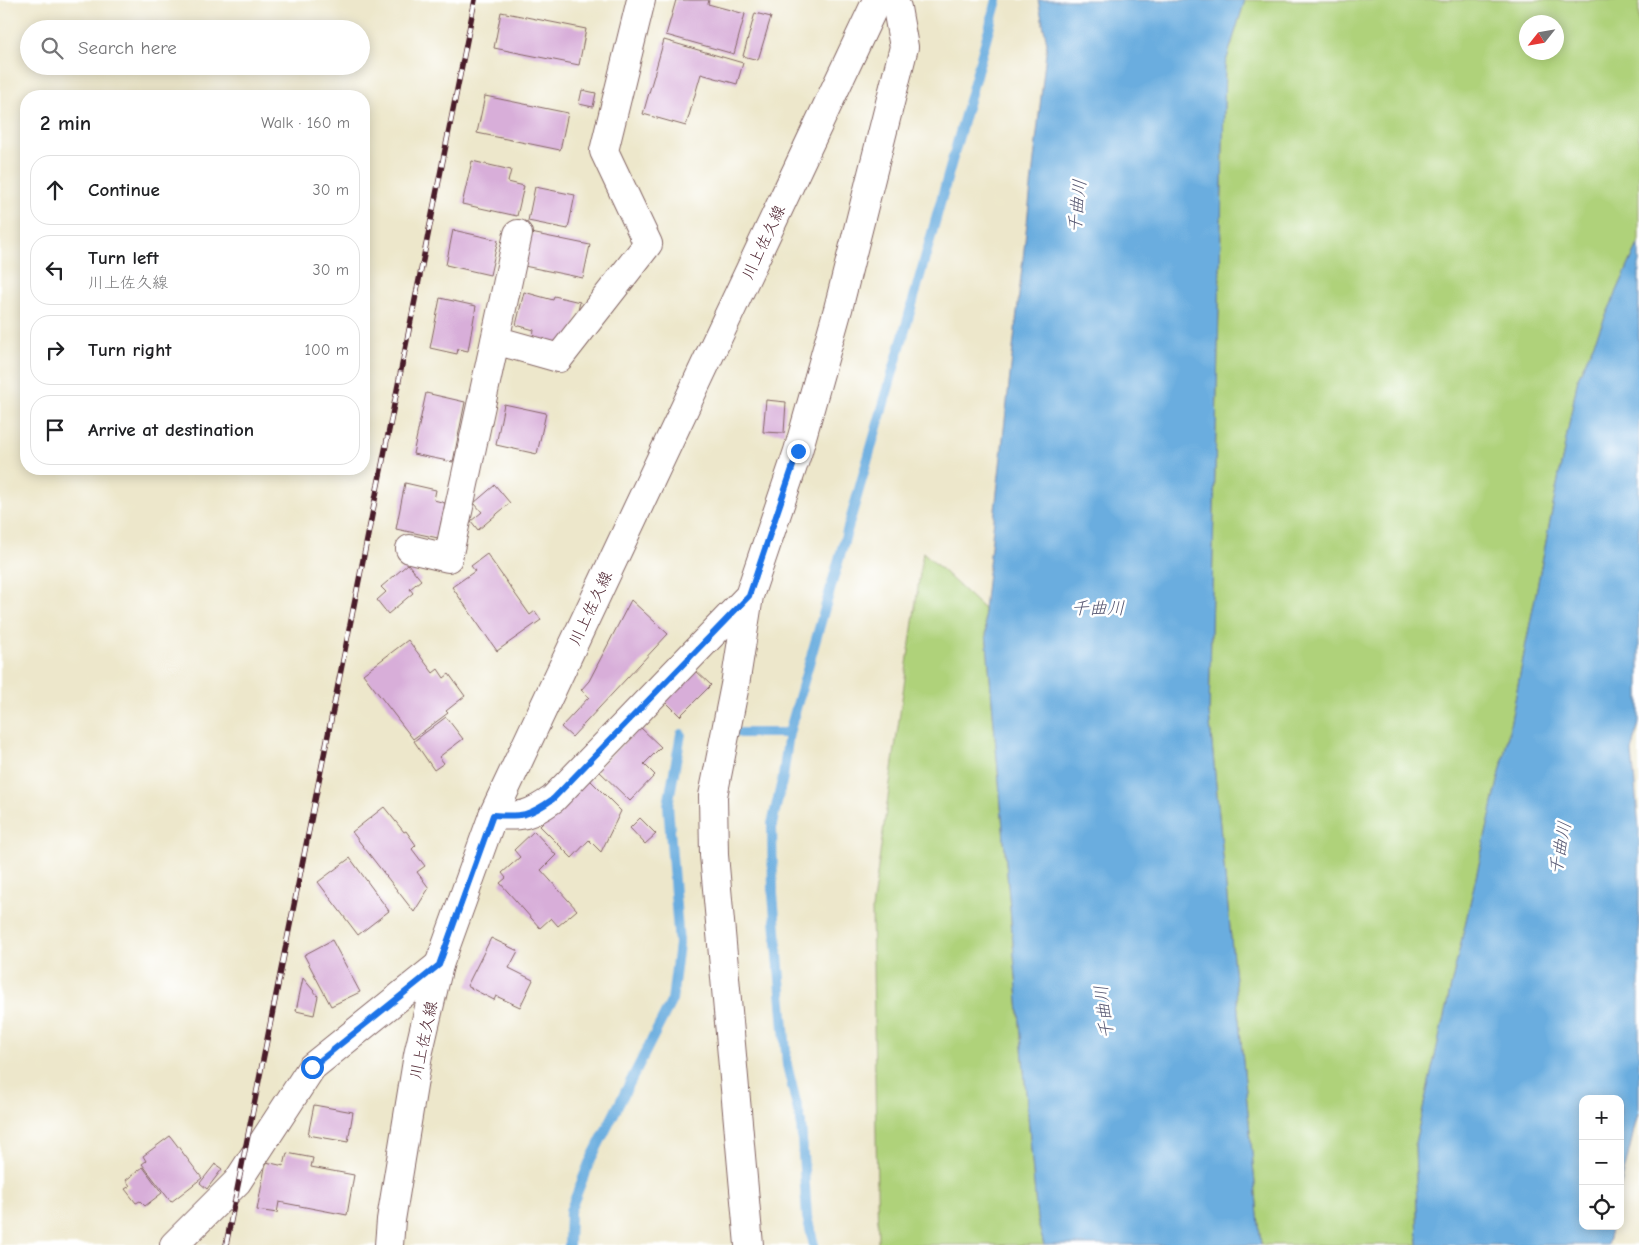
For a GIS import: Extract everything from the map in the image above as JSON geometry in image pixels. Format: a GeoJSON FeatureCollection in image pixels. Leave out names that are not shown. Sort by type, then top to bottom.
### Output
{"type":"FeatureCollection","features":[{"type":"Feature","properties":{"kind":"street"},"geometry":{"type":"LineString","coordinates":[[495,340],[559,358],[648,244],[604,151],[641,0]]}},
{"type":"Feature","properties":{"kind":"street","name":"川上佐久線"},"geometry":{"type":"LineString","coordinates":[[389,1245],[391,1220],[418,1055],[439,965],[493,815],[877,0]]}},
{"type":"Feature","properties":{"kind":"street"},"geometry":{"type":"LineString","coordinates":[[748,1245],[714,855],[713,796],[735,685],[749,596],[798,451],[838,310],[904,47],[897,8],[887,0]]}},
{"type":"Feature","properties":{"kind":"street"},"geometry":{"type":"LineString","coordinates":[[410,550],[448,558],[518,234]]}},
{"type":"Feature","properties":{"kind":"street"},"geometry":{"type":"LineString","coordinates":[[493,815],[516,817],[536,810],[553,799],[749,596]]}},
{"type":"Feature","properties":{"kind":"street"},"geometry":{"type":"LineString","coordinates":[[174,1245],[238,1182],[312,1067],[439,965]]}},
{"type":"Feature","properties":{"kind":"green space"},"geometry":{"type":"Polygon","coordinates":[[[1245,0],[1639,0],[1639,242],[1578,378],[1505,751],[1415,1143],[1418,1245],[1261,1245],[1209,713],[1225,65],[1245,0]]]}},
{"type":"Feature","properties":{"kind":"green space"},"geometry":{"type":"Polygon","coordinates":[[[923,552],[984,609],[1037,1219],[1044,1245],[878,1245],[872,909],[923,552]]]}},
{"type":"Feature","properties":{"kind":"water","name":"千曲川"},"geometry":{"type":"Polygon","coordinates":[[[1038,0],[1245,0],[1225,65],[1209,713],[1261,1245],[1044,1245],[1037,1219],[984,609],[1047,43],[1038,0]]]}},
{"type":"Feature","properties":{"kind":"water","name":"千曲川"},"geometry":{"type":"Polygon","coordinates":[[[1639,242],[1639,723],[1632,752],[1639,829],[1639,1109],[1624,1173],[1624,1095],[1579,1095],[1579,1230],[1611,1230],[1607,1245],[1418,1245],[1415,1143],[1505,751],[1578,378],[1639,242]]]}},
{"type":"Feature","properties":{"kind":"building"},"geometry":{"type":"Polygon","coordinates":[[[676,0],[709,0],[708,4],[745,14],[734,54],[666,35],[676,0]]]}},
{"type":"Feature","properties":{"kind":"building"},"geometry":{"type":"Polygon","coordinates":[[[501,12],[586,29],[579,65],[494,48],[501,12]]]}},
{"type":"Feature","properties":{"kind":"building"},"geometry":{"type":"Polygon","coordinates":[[[755,13],[771,17],[758,60],[743,56],[755,13]]]}},
{"type":"Feature","properties":{"kind":"building"},"geometry":{"type":"Polygon","coordinates":[[[664,40],[743,63],[737,84],[701,74],[686,126],[643,114],[664,40]]]}},
{"type":"Feature","properties":{"kind":"building"},"geometry":{"type":"Polygon","coordinates":[[[582,90],[596,93],[593,107],[579,104],[582,90]]]}},
{"type":"Feature","properties":{"kind":"building"},"geometry":{"type":"Polygon","coordinates":[[[485,96],[568,113],[560,150],[477,133],[485,96]]]}},
{"type":"Feature","properties":{"kind":"building"},"geometry":{"type":"Polygon","coordinates":[[[472,161],[511,170],[508,182],[524,186],[517,216],[462,204],[472,161]]]}},
{"type":"Feature","properties":{"kind":"building"},"geometry":{"type":"Polygon","coordinates":[[[535,187],[575,195],[568,229],[528,221],[535,187]]]}},
{"type":"Feature","properties":{"kind":"building"},"geometry":{"type":"Polygon","coordinates":[[[453,230],[498,240],[490,275],[446,265],[453,230]]]}},
{"type":"Feature","properties":{"kind":"building"},"geometry":{"type":"Polygon","coordinates":[[[531,233],[590,245],[583,278],[524,266],[531,233]]]}},
{"type":"Feature","properties":{"kind":"building"},"geometry":{"type":"Polygon","coordinates":[[[524,292],[553,300],[554,296],[580,302],[572,337],[560,345],[533,337],[534,330],[516,325],[524,292]]]}},
{"type":"Feature","properties":{"kind":"building"},"geometry":{"type":"Polygon","coordinates":[[[440,298],[476,306],[468,351],[458,349],[457,354],[430,348],[440,298]]]}},
{"type":"Feature","properties":{"kind":"building"},"geometry":{"type":"Polygon","coordinates":[[[426,393],[465,402],[453,462],[413,454],[426,393]]]}},
{"type":"Feature","properties":{"kind":"building"},"geometry":{"type":"Polygon","coordinates":[[[766,400],[786,402],[784,433],[763,432],[766,400]]]}},
{"type":"Feature","properties":{"kind":"building"},"geometry":{"type":"Polygon","coordinates":[[[504,404],[546,413],[537,454],[496,445],[504,404]]]}},
{"type":"Feature","properties":{"kind":"building"},"geometry":{"type":"Polygon","coordinates":[[[405,483],[436,490],[434,500],[445,503],[438,538],[396,529],[405,483]]]}},
{"type":"Feature","properties":{"kind":"building"},"geometry":{"type":"Polygon","coordinates":[[[495,485],[510,503],[478,530],[471,521],[482,512],[474,503],[495,485]]]}},
{"type":"Feature","properties":{"kind":"building"},"geometry":{"type":"Polygon","coordinates":[[[487,554],[530,615],[535,611],[541,620],[497,651],[452,587],[475,571],[471,566],[487,554]]]}},
{"type":"Feature","properties":{"kind":"building"},"geometry":{"type":"Polygon","coordinates":[[[408,564],[421,580],[410,589],[413,593],[388,614],[377,600],[386,592],[381,587],[408,564]]]}},
{"type":"Feature","properties":{"kind":"building"},"geometry":{"type":"Polygon","coordinates":[[[631,600],[668,634],[572,737],[561,727],[589,697],[581,690],[589,681],[631,600]]]}},
{"type":"Feature","properties":{"kind":"building"},"geometry":{"type":"Polygon","coordinates":[[[408,640],[433,673],[438,669],[444,678],[449,674],[465,696],[446,711],[448,713],[413,739],[363,674],[408,640]]]}},
{"type":"Feature","properties":{"kind":"building"},"geometry":{"type":"Polygon","coordinates":[[[694,669],[711,685],[680,716],[663,699],[694,669]]]}},
{"type":"Feature","properties":{"kind":"building"},"geometry":{"type":"Polygon","coordinates":[[[446,717],[463,739],[439,757],[444,763],[434,770],[414,741],[446,717]]]}},
{"type":"Feature","properties":{"kind":"building"},"geometry":{"type":"Polygon","coordinates":[[[640,727],[661,747],[644,764],[655,775],[630,801],[597,769],[640,727]]]}},
{"type":"Feature","properties":{"kind":"building"},"geometry":{"type":"Polygon","coordinates":[[[588,778],[621,811],[601,852],[589,840],[572,858],[540,826],[588,778]]]}},
{"type":"Feature","properties":{"kind":"building"},"geometry":{"type":"Polygon","coordinates":[[[384,807],[416,845],[412,849],[425,866],[417,872],[429,888],[414,912],[352,832],[384,807]]]}},
{"type":"Feature","properties":{"kind":"building"},"geometry":{"type":"Polygon","coordinates":[[[640,818],[656,834],[645,844],[630,828],[640,818]]]}},
{"type":"Feature","properties":{"kind":"building"},"geometry":{"type":"Polygon","coordinates":[[[534,831],[556,855],[541,870],[577,910],[558,926],[551,918],[540,928],[500,883],[506,878],[502,873],[520,857],[514,850],[534,831]]]}},
{"type":"Feature","properties":{"kind":"building"},"geometry":{"type":"Polygon","coordinates":[[[350,858],[389,911],[358,935],[318,882],[350,858]]]}},
{"type":"Feature","properties":{"kind":"building"},"geometry":{"type":"Polygon","coordinates":[[[491,938],[518,951],[509,968],[533,980],[520,1007],[496,996],[494,1000],[467,986],[491,938]]]}},
{"type":"Feature","properties":{"kind":"building"},"geometry":{"type":"Polygon","coordinates":[[[332,940],[360,992],[331,1006],[304,955],[332,940]]]}},
{"type":"Feature","properties":{"kind":"building"},"geometry":{"type":"Polygon","coordinates":[[[303,978],[318,996],[314,1015],[296,1011],[303,978]]]}},
{"type":"Feature","properties":{"kind":"building"},"geometry":{"type":"Polygon","coordinates":[[[314,1105],[353,1112],[348,1142],[308,1135],[314,1105]]]}},
{"type":"Feature","properties":{"kind":"building"},"geometry":{"type":"Polygon","coordinates":[[[170,1136],[202,1178],[171,1202],[142,1164],[146,1161],[143,1156],[170,1136]]]}},
{"type":"Feature","properties":{"kind":"building"},"geometry":{"type":"Polygon","coordinates":[[[287,1153],[313,1158],[311,1167],[354,1175],[347,1215],[279,1202],[277,1213],[257,1210],[266,1162],[284,1166],[287,1153]]]}},
{"type":"Feature","properties":{"kind":"building"},"geometry":{"type":"Polygon","coordinates":[[[215,1164],[222,1169],[207,1189],[200,1183],[215,1164]]]}},
{"type":"Feature","properties":{"kind":"building"},"geometry":{"type":"Polygon","coordinates":[[[143,1167],[162,1193],[145,1206],[140,1201],[136,1203],[125,1189],[130,1186],[126,1180],[143,1167]]]}},
{"type":"Feature","properties":{"kind":"waterway"},"geometry":{"type":"LineString","coordinates":[[814,1245],[807,1217],[801,1123],[787,1065],[773,894],[772,824],[783,777],[789,733],[997,0]]}},
{"type":"Feature","properties":{"kind":"waterway"},"geometry":{"type":"LineString","coordinates":[[740,733],[789,733]]}},
{"type":"Feature","properties":{"kind":"waterway"},"geometry":{"type":"LineString","coordinates":[[569,1245],[570,1211],[589,1163],[672,1000],[679,944],[668,805],[681,734]]}},
{"type":"Feature","properties":{"kind":"railway"},"geometry":{"type":"LineString","coordinates":[[226,1245],[475,0]]}},
{"type":"Feature","properties":{"kind":"route"},"geometry":{"type":"LineString","coordinates":[[312,1067],[439,965],[493,815],[516,817],[536,810],[553,799],[749,596],[798,451]]}}]}
